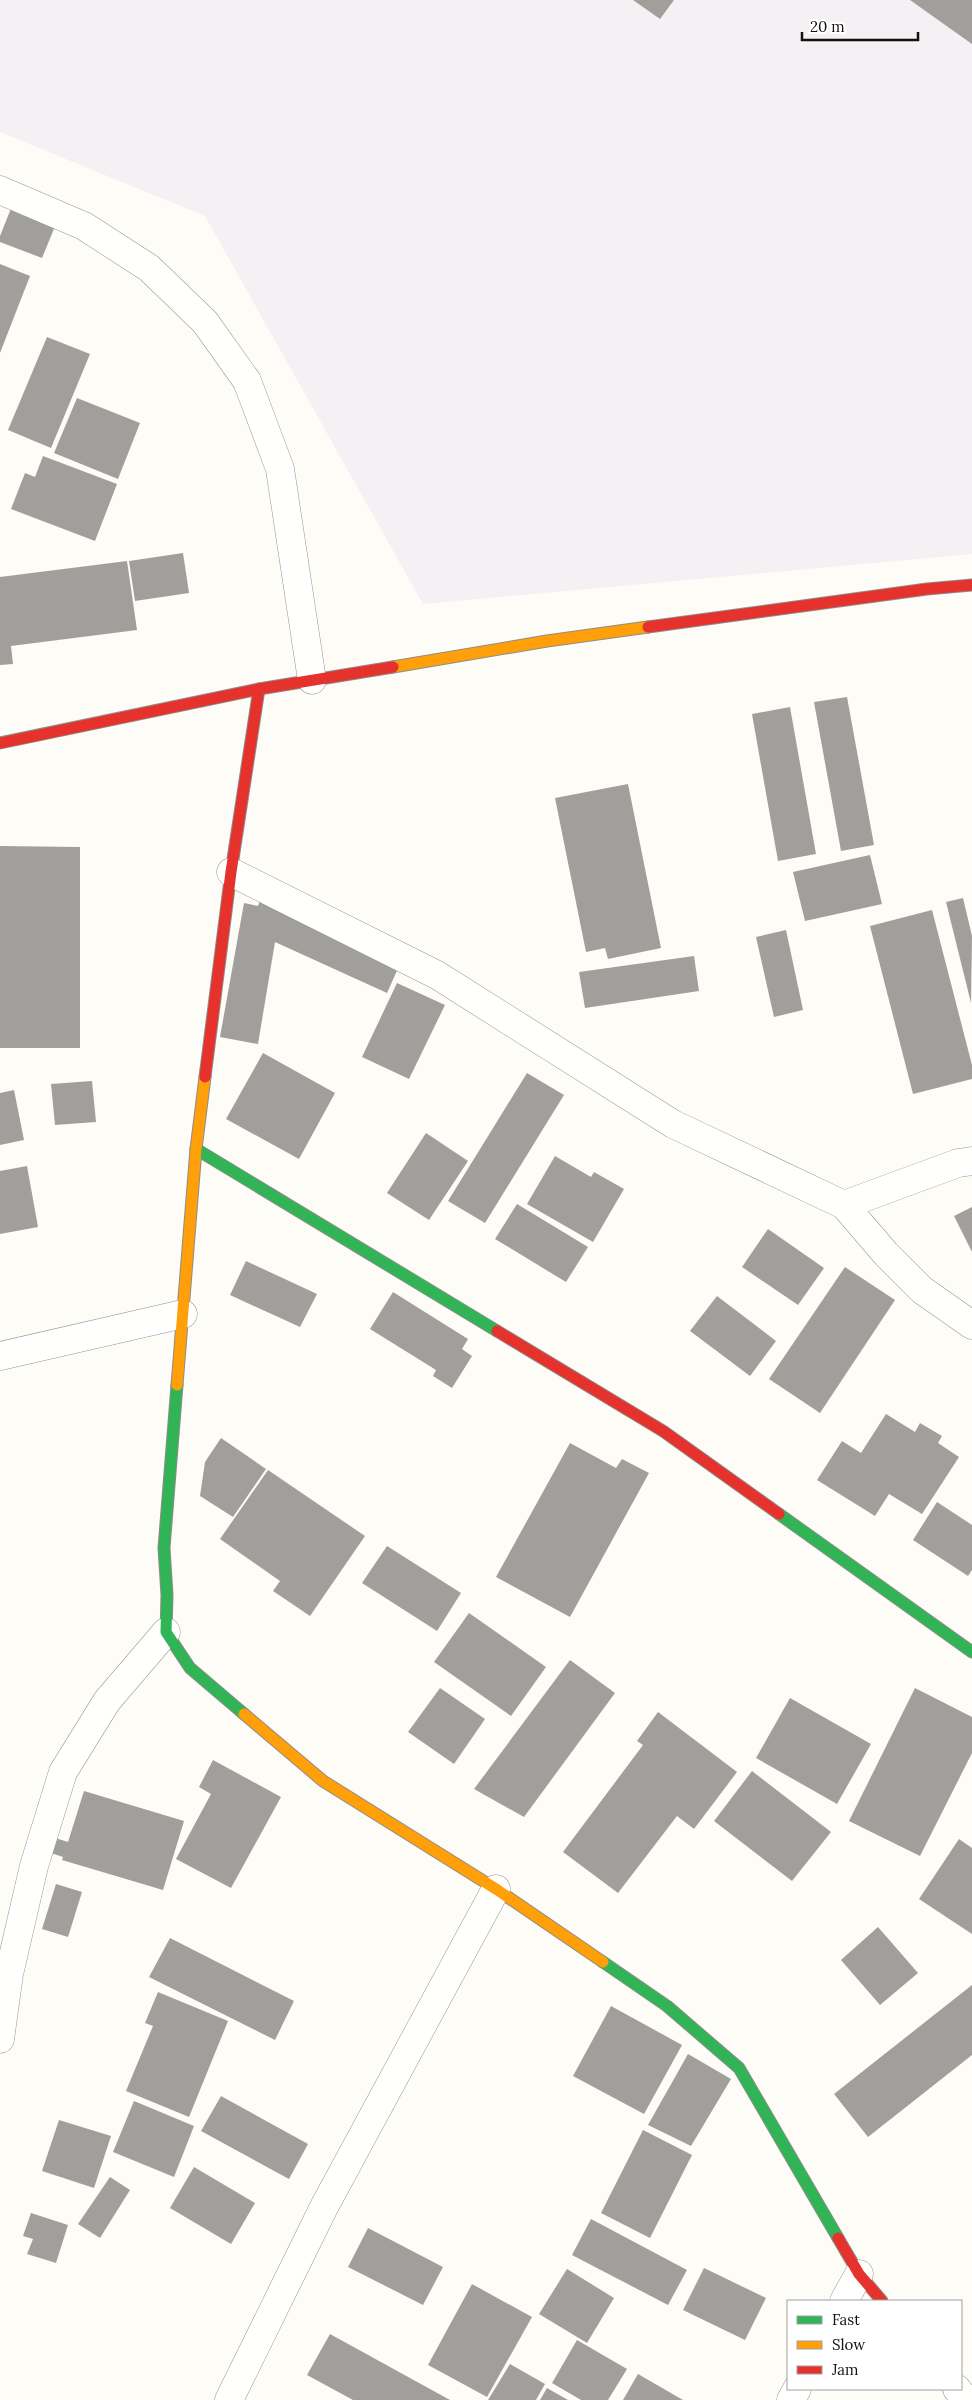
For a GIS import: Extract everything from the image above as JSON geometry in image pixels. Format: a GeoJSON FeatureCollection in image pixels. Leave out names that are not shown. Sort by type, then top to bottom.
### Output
{"type":"FeatureCollection","features":[{"type":"Feature","properties":{"kind":"street"},"geometry":{"type":"LineString","coordinates":[[0,190],[84,226],[149,268],[205,322],[247,381],[280,469],[312,680]]}},
{"type":"Feature","properties":{"kind":"street"},"geometry":{"type":"LineString","coordinates":[[0,743],[259,689],[547,641],[927,589],[972,585]]}},
{"type":"Feature","properties":{"kind":"street"},"geometry":{"type":"LineString","coordinates":[[259,689],[231,872],[196,1149],[164,1548],[167,1595],[166,1632],[190,1668],[323,1781],[496,1889],[667,2006],[739,2068],[859,2274],[881,2300]]}},
{"type":"Feature","properties":{"kind":"street"},"geometry":{"type":"LineString","coordinates":[[231,872],[437,975],[673,1124],[844,1205],[886,1254],[922,1290],[972,1325]]}},
{"type":"Feature","properties":{"kind":"street"},"geometry":{"type":"LineString","coordinates":[[196,1149],[663,1431],[972,1652]]}},
{"type":"Feature","properties":{"kind":"street"},"geometry":{"type":"LineString","coordinates":[[844,1205],[958,1163],[972,1160]]}},
{"type":"Feature","properties":{"kind":"street"},"geometry":{"type":"LineString","coordinates":[[0,1356],[183,1314]]}},
{"type":"Feature","properties":{"kind":"street"},"geometry":{"type":"LineString","coordinates":[[0,2040],[9,1974],[34,1866],[63,1772],[107,1701],[166,1632]]}},
{"type":"Feature","properties":{"kind":"street"},"geometry":{"type":"LineString","coordinates":[[229,2400],[324,2207],[496,1889]]}},
{"type":"Feature","properties":{"kind":"street"},"geometry":{"type":"LineString","coordinates":[[845,2300],[859,2274]]}},
{"type":"Feature","properties":{"kind":"street"},"geometry":{"type":"LineString","coordinates":[[957,2390],[966,2400]]}},
{"type":"Feature","properties":{"kind":"shaded area"},"geometry":{"type":"Polygon","coordinates":[[[0,0],[972,0],[972,554],[423,604],[205,216],[0,132],[0,0]]]}},
{"type":"Feature","properties":{"kind":"building"},"geometry":{"type":"Polygon","coordinates":[[[633,0],[674,0],[660,19],[633,0]]]}},
{"type":"Feature","properties":{"kind":"building"},"geometry":{"type":"Polygon","coordinates":[[[910,0],[972,0],[972,44],[910,0]]]}},
{"type":"Feature","properties":{"kind":"building"},"geometry":{"type":"Polygon","coordinates":[[[12,206],[56,224],[42,258],[0,242],[0,236],[12,206]]]}},
{"type":"Feature","properties":{"kind":"building"},"geometry":{"type":"Polygon","coordinates":[[[0,264],[30,276],[0,353],[0,264]]]}},
{"type":"Feature","properties":{"kind":"building"},"geometry":{"type":"Polygon","coordinates":[[[47,337],[90,354],[51,448],[8,430],[47,337]]]}},
{"type":"Feature","properties":{"kind":"building"},"geometry":{"type":"Polygon","coordinates":[[[77,398],[140,423],[118,479],[54,453],[77,398]]]}},
{"type":"Feature","properties":{"kind":"building"},"geometry":{"type":"Polygon","coordinates":[[[43,456],[117,484],[95,541],[11,509],[25,473],[35,477],[43,456]]]}},
{"type":"Feature","properties":{"kind":"building"},"geometry":{"type":"Polygon","coordinates":[[[183,553],[189,593],[135,601],[129,561],[183,553]]]}},
{"type":"Feature","properties":{"kind":"building"},"geometry":{"type":"Polygon","coordinates":[[[127,561],[137,630],[11,646],[13,664],[0,665],[0,577],[127,561]]]}},
{"type":"Feature","properties":{"kind":"building"},"geometry":{"type":"Polygon","coordinates":[[[847,697],[874,845],[841,851],[814,702],[847,697]]]}},
{"type":"Feature","properties":{"kind":"building"},"geometry":{"type":"Polygon","coordinates":[[[790,707],[816,854],[778,861],[752,714],[790,707]]]}},
{"type":"Feature","properties":{"kind":"building"},"geometry":{"type":"Polygon","coordinates":[[[628,784],[661,948],[608,959],[605,948],[586,952],[555,798],[628,784]]]}},
{"type":"Feature","properties":{"kind":"building"},"geometry":{"type":"Polygon","coordinates":[[[0,846],[80,847],[80,1048],[0,1048],[0,846]]]}},
{"type":"Feature","properties":{"kind":"building"},"geometry":{"type":"Polygon","coordinates":[[[870,855],[882,904],[805,921],[793,872],[870,855]]]}},
{"type":"Feature","properties":{"kind":"building"},"geometry":{"type":"Polygon","coordinates":[[[963,898],[972,936],[971,1003],[946,902],[963,898]]]}},
{"type":"Feature","properties":{"kind":"building"},"geometry":{"type":"Polygon","coordinates":[[[260,900],[400,964],[387,993],[275,942],[258,1044],[220,1037],[244,903],[258,906],[260,900]]]}},
{"type":"Feature","properties":{"kind":"building"},"geometry":{"type":"Polygon","coordinates":[[[932,910],[972,1065],[972,1079],[913,1094],[870,926],[932,910]]]}},
{"type":"Feature","properties":{"kind":"building"},"geometry":{"type":"Polygon","coordinates":[[[786,930],[803,1010],[774,1017],[756,937],[786,930]]]}},
{"type":"Feature","properties":{"kind":"building"},"geometry":{"type":"Polygon","coordinates":[[[694,956],[699,991],[585,1008],[579,972],[694,956]]]}},
{"type":"Feature","properties":{"kind":"building"},"geometry":{"type":"Polygon","coordinates":[[[397,983],[445,1005],[409,1079],[362,1057],[397,983]]]}},
{"type":"Feature","properties":{"kind":"building"},"geometry":{"type":"Polygon","coordinates":[[[263,1053],[335,1093],[299,1159],[226,1119],[263,1053]]]}},
{"type":"Feature","properties":{"kind":"building"},"geometry":{"type":"Polygon","coordinates":[[[527,1073],[564,1095],[485,1223],[448,1201],[527,1073]]]}},
{"type":"Feature","properties":{"kind":"building"},"geometry":{"type":"Polygon","coordinates":[[[92,1081],[96,1122],[55,1125],[51,1084],[92,1081]]]}},
{"type":"Feature","properties":{"kind":"building"},"geometry":{"type":"Polygon","coordinates":[[[14,1090],[24,1140],[0,1145],[0,1093],[14,1090]]]}},
{"type":"Feature","properties":{"kind":"building"},"geometry":{"type":"Polygon","coordinates":[[[426,1133],[468,1161],[429,1220],[387,1193],[426,1133]]]}},
{"type":"Feature","properties":{"kind":"building"},"geometry":{"type":"Polygon","coordinates":[[[555,1156],[591,1177],[594,1172],[624,1189],[593,1242],[527,1204],[555,1156]]]}},
{"type":"Feature","properties":{"kind":"building"},"geometry":{"type":"Polygon","coordinates":[[[27,1166],[38,1227],[0,1234],[0,1171],[27,1166]]]}},
{"type":"Feature","properties":{"kind":"building"},"geometry":{"type":"Polygon","coordinates":[[[517,1204],[588,1247],[566,1282],[495,1239],[517,1204]]]}},
{"type":"Feature","properties":{"kind":"building"},"geometry":{"type":"Polygon","coordinates":[[[972,1207],[972,1252],[954,1216],[972,1207]]]}},
{"type":"Feature","properties":{"kind":"building"},"geometry":{"type":"Polygon","coordinates":[[[768,1229],[824,1268],[798,1305],[742,1267],[768,1229]]]}},
{"type":"Feature","properties":{"kind":"building"},"geometry":{"type":"Polygon","coordinates":[[[246,1261],[317,1294],[300,1327],[230,1295],[246,1261]]]}},
{"type":"Feature","properties":{"kind":"building"},"geometry":{"type":"Polygon","coordinates":[[[845,1267],[895,1300],[820,1413],[769,1379],[845,1267]]]}},
{"type":"Feature","properties":{"kind":"building"},"geometry":{"type":"Polygon","coordinates":[[[393,1292],[468,1339],[462,1349],[472,1356],[452,1388],[433,1376],[436,1370],[370,1329],[393,1292]]]}},
{"type":"Feature","properties":{"kind":"building"},"geometry":{"type":"Polygon","coordinates":[[[717,1296],[776,1341],[750,1376],[690,1331],[717,1296]]]}},
{"type":"Feature","properties":{"kind":"building"},"geometry":{"type":"Polygon","coordinates":[[[886,1414],[915,1432],[920,1423],[942,1436],[938,1443],[959,1457],[922,1514],[889,1494],[875,1516],[817,1480],[842,1441],[861,1453],[886,1414]]]}},
{"type":"Feature","properties":{"kind":"building"},"geometry":{"type":"Polygon","coordinates":[[[221,1438],[266,1469],[233,1517],[200,1496],[205,1462],[221,1438]]]}},
{"type":"Feature","properties":{"kind":"building"},"geometry":{"type":"Polygon","coordinates":[[[570,1443],[616,1468],[622,1459],[649,1473],[570,1617],[496,1577],[570,1443]]]}},
{"type":"Feature","properties":{"kind":"building"},"geometry":{"type":"Polygon","coordinates":[[[268,1470],[365,1536],[310,1616],[273,1591],[280,1581],[220,1539],[268,1470]]]}},
{"type":"Feature","properties":{"kind":"building"},"geometry":{"type":"Polygon","coordinates":[[[937,1502],[972,1525],[972,1570],[968,1576],[913,1540],[937,1502]]]}},
{"type":"Feature","properties":{"kind":"building"},"geometry":{"type":"Polygon","coordinates":[[[387,1546],[461,1593],[437,1631],[362,1583],[387,1546]]]}},
{"type":"Feature","properties":{"kind":"building"},"geometry":{"type":"Polygon","coordinates":[[[469,1613],[546,1667],[511,1716],[434,1662],[469,1613]]]}},
{"type":"Feature","properties":{"kind":"building"},"geometry":{"type":"Polygon","coordinates":[[[570,1660],[615,1693],[524,1817],[474,1789],[570,1660]]]}},
{"type":"Feature","properties":{"kind":"building"},"geometry":{"type":"Polygon","coordinates":[[[440,1688],[485,1719],[454,1764],[408,1732],[440,1688]]]}},
{"type":"Feature","properties":{"kind":"building"},"geometry":{"type":"Polygon","coordinates":[[[915,1688],[972,1717],[972,1753],[920,1856],[849,1821],[915,1688]]]}},
{"type":"Feature","properties":{"kind":"building"},"geometry":{"type":"Polygon","coordinates":[[[790,1698],[871,1744],[837,1804],[756,1758],[790,1698]]]}},
{"type":"Feature","properties":{"kind":"building"},"geometry":{"type":"Polygon","coordinates":[[[658,1712],[737,1772],[694,1829],[677,1816],[618,1893],[563,1852],[643,1745],[637,1741],[658,1712]]]}},
{"type":"Feature","properties":{"kind":"building"},"geometry":{"type":"Polygon","coordinates":[[[213,1760],[281,1797],[231,1888],[176,1859],[211,1794],[199,1787],[213,1760]]]}},
{"type":"Feature","properties":{"kind":"building"},"geometry":{"type":"Polygon","coordinates":[[[752,1771],[831,1832],[792,1881],[714,1821],[752,1771]]]}},
{"type":"Feature","properties":{"kind":"building"},"geometry":{"type":"Polygon","coordinates":[[[84,1791],[184,1821],[163,1890],[62,1860],[63,1857],[45,1851],[49,1836],[68,1842],[84,1791]]]}},
{"type":"Feature","properties":{"kind":"building"},"geometry":{"type":"Polygon","coordinates":[[[959,1839],[972,1848],[972,1934],[919,1899],[959,1839]]]}},
{"type":"Feature","properties":{"kind":"building"},"geometry":{"type":"Polygon","coordinates":[[[56,1884],[82,1892],[68,1937],[42,1929],[56,1884]]]}},
{"type":"Feature","properties":{"kind":"building"},"geometry":{"type":"Polygon","coordinates":[[[878,1927],[918,1973],[880,2005],[841,1960],[878,1927]]]}},
{"type":"Feature","properties":{"kind":"building"},"geometry":{"type":"Polygon","coordinates":[[[170,1938],[294,2001],[275,2040],[149,1977],[170,1938]]]}},
{"type":"Feature","properties":{"kind":"building"},"geometry":{"type":"Polygon","coordinates":[[[972,1985],[972,2055],[868,2137],[834,2094],[972,1985]]]}},
{"type":"Feature","properties":{"kind":"building"},"geometry":{"type":"Polygon","coordinates":[[[158,1992],[228,2021],[189,2117],[126,2091],[153,2026],[145,2023],[158,1992]]]}},
{"type":"Feature","properties":{"kind":"building"},"geometry":{"type":"Polygon","coordinates":[[[611,2006],[682,2045],[644,2114],[573,2076],[611,2006]]]}},
{"type":"Feature","properties":{"kind":"building"},"geometry":{"type":"Polygon","coordinates":[[[688,2054],[731,2079],[691,2146],[648,2125],[688,2054]]]}},
{"type":"Feature","properties":{"kind":"building"},"geometry":{"type":"Polygon","coordinates":[[[221,2096],[308,2144],[289,2179],[201,2131],[221,2096]]]}},
{"type":"Feature","properties":{"kind":"building"},"geometry":{"type":"Polygon","coordinates":[[[134,2101],[194,2126],[174,2177],[113,2152],[134,2101]]]}},
{"type":"Feature","properties":{"kind":"building"},"geometry":{"type":"Polygon","coordinates":[[[59,2120],[111,2136],[94,2188],[42,2171],[59,2120]]]}},
{"type":"Feature","properties":{"kind":"building"},"geometry":{"type":"Polygon","coordinates":[[[643,2130],[692,2155],[650,2238],[601,2213],[643,2130]]]}},
{"type":"Feature","properties":{"kind":"building"},"geometry":{"type":"Polygon","coordinates":[[[194,2167],[255,2203],[231,2244],[170,2208],[194,2167]]]}},
{"type":"Feature","properties":{"kind":"building"},"geometry":{"type":"Polygon","coordinates":[[[110,2177],[130,2190],[100,2238],[78,2224],[110,2177]]]}},
{"type":"Feature","properties":{"kind":"building"},"geometry":{"type":"Polygon","coordinates":[[[31,2213],[68,2225],[56,2263],[27,2254],[33,2239],[23,2236],[31,2213]]]}},
{"type":"Feature","properties":{"kind":"building"},"geometry":{"type":"Polygon","coordinates":[[[591,2219],[687,2270],[668,2305],[572,2255],[591,2219]]]}},
{"type":"Feature","properties":{"kind":"building"},"geometry":{"type":"Polygon","coordinates":[[[368,2228],[443,2267],[423,2305],[348,2267],[368,2228]]]}},
{"type":"Feature","properties":{"kind":"building"},"geometry":{"type":"Polygon","coordinates":[[[704,2268],[766,2298],[745,2340],[683,2310],[704,2268]]]}},
{"type":"Feature","properties":{"kind":"building"},"geometry":{"type":"Polygon","coordinates":[[[567,2269],[614,2298],[587,2343],[539,2314],[567,2269]]]}},
{"type":"Feature","properties":{"kind":"building"},"geometry":{"type":"Polygon","coordinates":[[[472,2284],[532,2317],[487,2397],[428,2365],[472,2284]]]}},
{"type":"Feature","properties":{"kind":"building"},"geometry":{"type":"Polygon","coordinates":[[[330,2334],[450,2400],[353,2400],[307,2375],[330,2334]]]}},
{"type":"Feature","properties":{"kind":"building"},"geometry":{"type":"Polygon","coordinates":[[[577,2340],[627,2369],[608,2400],[581,2400],[552,2383],[577,2340]]]}},
{"type":"Feature","properties":{"kind":"building"},"geometry":{"type":"Polygon","coordinates":[[[510,2364],[545,2384],[536,2400],[488,2400],[510,2364]]]}},
{"type":"Feature","properties":{"kind":"building"},"geometry":{"type":"Polygon","coordinates":[[[638,2374],[683,2400],[623,2400],[638,2374]]]}},
{"type":"Feature","properties":{"kind":"building"},"geometry":{"type":"Polygon","coordinates":[[[547,2388],[568,2400],[540,2400],[547,2388]]]}},
{"type":"Feature","properties":{"kind":"traffic: fast"},"geometry":{"type":"LineString","coordinates":[[196,1149],[497,1331]]}},
{"type":"Feature","properties":{"kind":"traffic: fast"},"geometry":{"type":"LineString","coordinates":[[177,1385],[164,1548],[167,1595],[166,1632],[190,1668],[244,1714]]}},
{"type":"Feature","properties":{"kind":"traffic: fast"},"geometry":{"type":"LineString","coordinates":[[779,1514],[972,1652]]}},
{"type":"Feature","properties":{"kind":"traffic: fast"},"geometry":{"type":"LineString","coordinates":[[603,1962],[667,2006],[739,2068],[838,2238]]}},
{"type":"Feature","properties":{"kind":"traffic: slow"},"geometry":{"type":"LineString","coordinates":[[393,667],[547,641],[648,627]]}},
{"type":"Feature","properties":{"kind":"traffic: slow"},"geometry":{"type":"LineString","coordinates":[[177,1385],[196,1149],[205,1077]]}},
{"type":"Feature","properties":{"kind":"traffic: slow"},"geometry":{"type":"LineString","coordinates":[[244,1714],[323,1781],[496,1889],[603,1962]]}},
{"type":"Feature","properties":{"kind":"traffic: jam"},"geometry":{"type":"LineString","coordinates":[[648,627],[927,589],[972,585]]}},
{"type":"Feature","properties":{"kind":"traffic: jam"},"geometry":{"type":"LineString","coordinates":[[0,743],[259,689],[393,667]]}},
{"type":"Feature","properties":{"kind":"traffic: jam"},"geometry":{"type":"LineString","coordinates":[[205,1077],[231,872],[259,689]]}},
{"type":"Feature","properties":{"kind":"traffic: jam"},"geometry":{"type":"LineString","coordinates":[[497,1331],[663,1431],[779,1514]]}},
{"type":"Feature","properties":{"kind":"traffic: jam"},"geometry":{"type":"LineString","coordinates":[[838,2238],[859,2274],[881,2300]]}}]}
